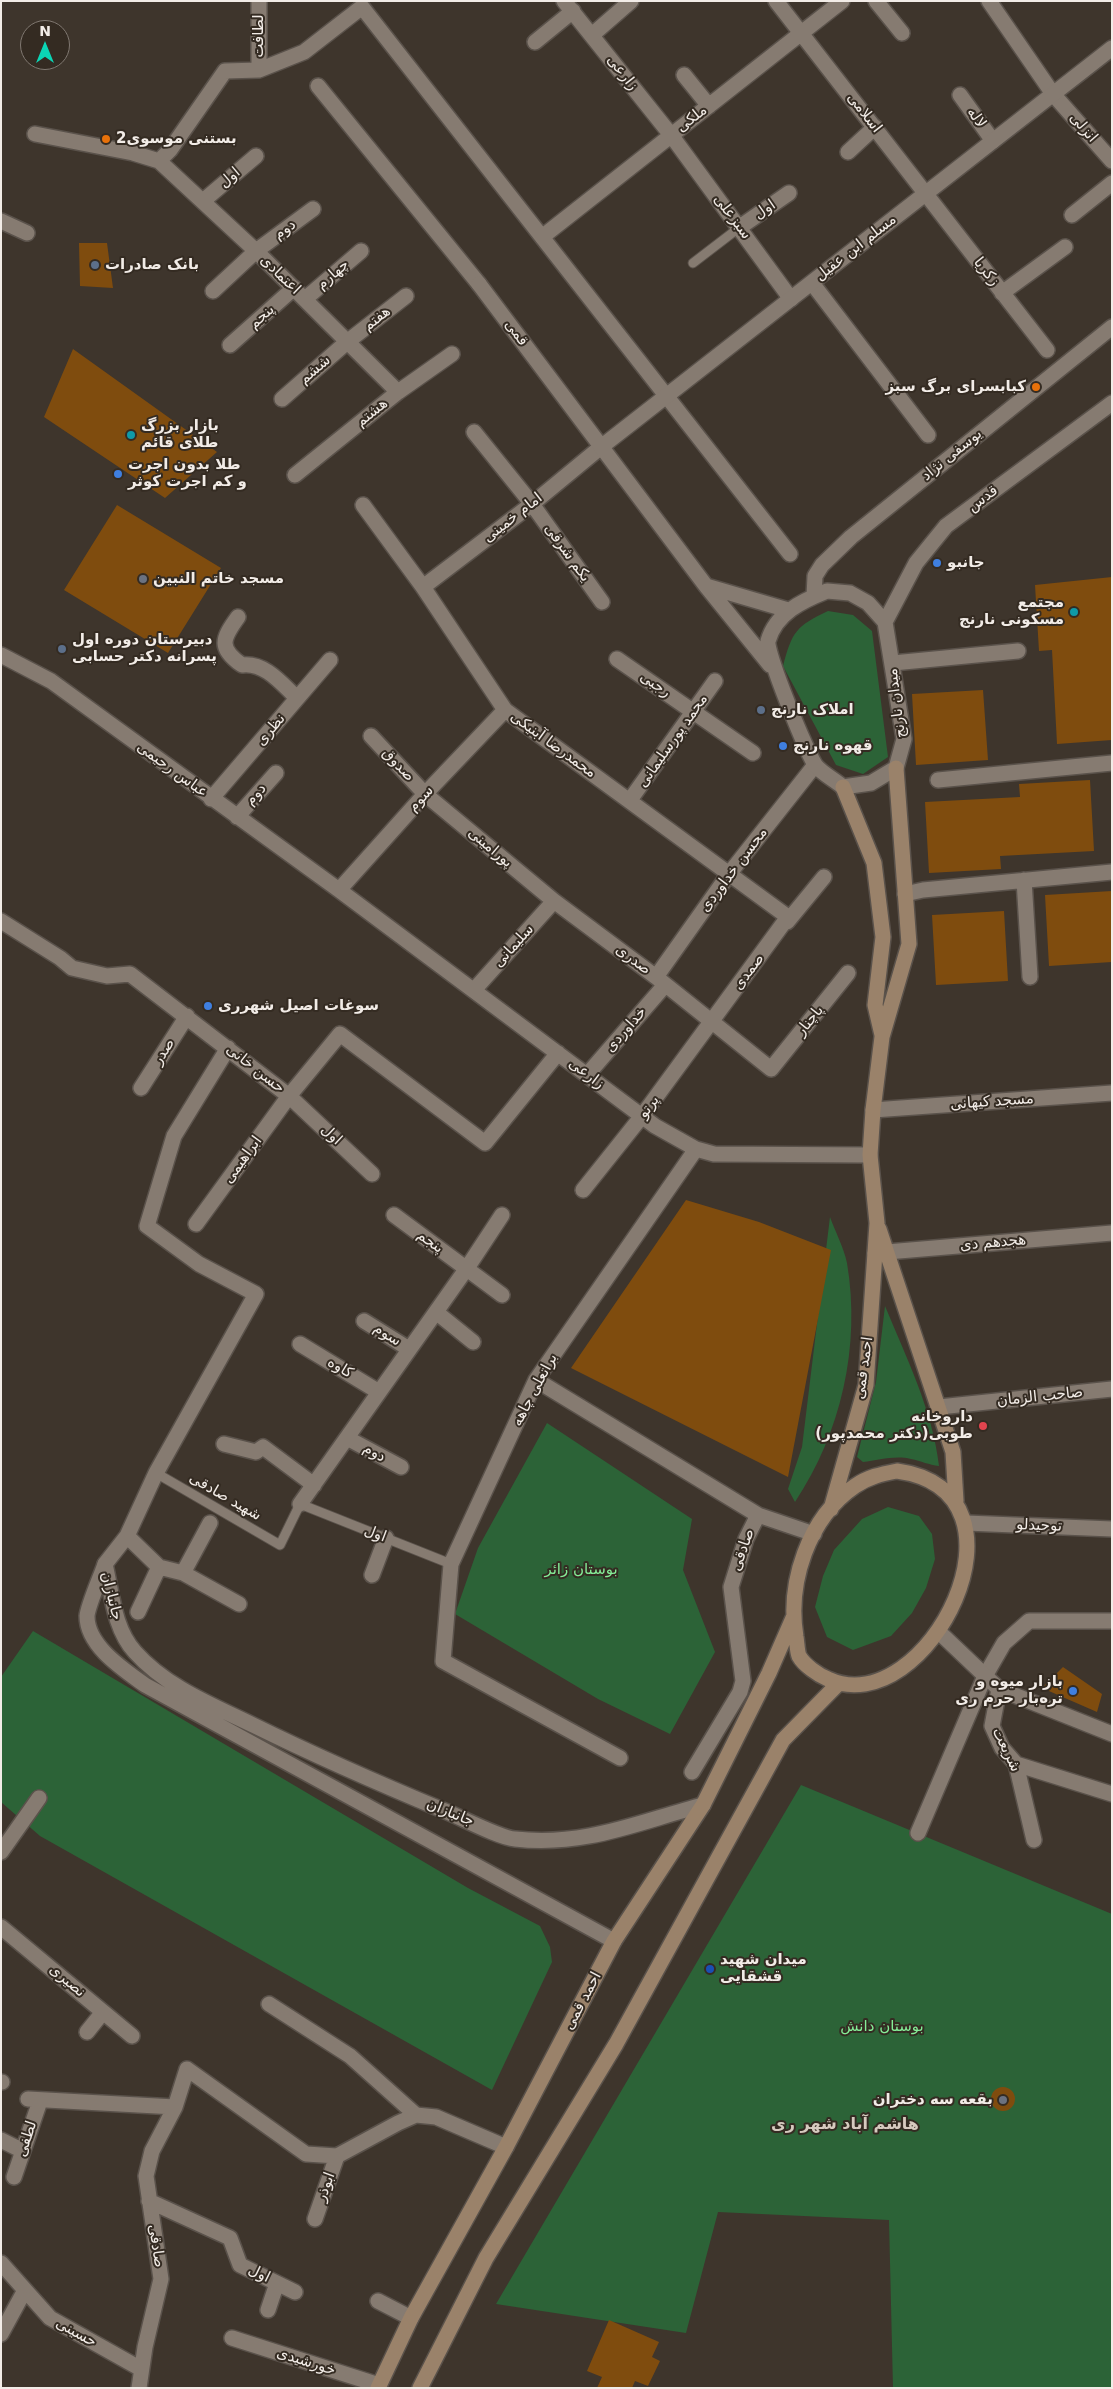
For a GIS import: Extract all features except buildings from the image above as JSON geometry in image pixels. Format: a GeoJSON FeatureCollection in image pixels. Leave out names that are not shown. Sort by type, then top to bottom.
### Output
{"type":"FeatureCollection","features":[{"type":"Feature","properties":{"kind":"main road"},"geometry":{"type":"LineString","coordinates":[[882,1037],[909,944],[896,768]]}},
{"type":"Feature","properties":{"kind":"main road"},"geometry":{"type":"LineString","coordinates":[[843,787],[874,863],[883,938],[874,1005],[882,1037]]}},
{"type":"Feature","properties":{"kind":"main road","name":"احمد قمی"},"geometry":{"type":"LineString","coordinates":[[882,1037],[873,1110],[870,1155],[881,1252],[939,1407],[953,1452],[956,1501]]}},
{"type":"Feature","properties":{"kind":"main road","name":"احمد قمی"},"geometry":{"type":"LineString","coordinates":[[831,1509],[866,1385],[881,1252]]}},
{"type":"Feature","properties":{"kind":"main road"},"geometry":{"type":"LineString","coordinates":[[897,1471],[912,1473],[934,1484],[956,1501],[966,1523],[966,1550],[963,1576],[957,1596],[939,1632],[913,1659],[884,1679],[862,1685],[838,1684],[818,1675],[799,1656],[793,1618],[795,1584],[804,1553],[831,1509],[860,1483],[874,1476],[897,1471]]}},
{"type":"Feature","properties":{"kind":"main road","name":"احمد قمی"},"geometry":{"type":"LineString","coordinates":[[379,2387],[410,2318],[506,2147],[614,1941],[703,1805],[769,1673],[793,1618]]}},
{"type":"Feature","properties":{"kind":"main road"},"geometry":{"type":"LineString","coordinates":[[420,2388],[486,2258],[616,2044],[783,1740],[838,1684]]}},
{"type":"Feature","properties":{"kind":"street","name":"لطافت"},"geometry":{"type":"LineString","coordinates":[[259,1],[259,70]]}},
{"type":"Feature","properties":{"kind":"street"},"geometry":{"type":"LineString","coordinates":[[592,35],[631,1]]}},
{"type":"Feature","properties":{"kind":"street"},"geometry":{"type":"LineString","coordinates":[[776,1],[801,34]]}},
{"type":"Feature","properties":{"kind":"street","name":"ملکی"},"geometry":{"type":"LineString","coordinates":[[542,237],[842,1]]}},
{"type":"Feature","properties":{"kind":"street"},"geometry":{"type":"LineString","coordinates":[[876,1],[902,33]]}},
{"type":"Feature","properties":{"kind":"street","name":"انزلی"},"geometry":{"type":"LineString","coordinates":[[995,3],[1053,94],[1112,161]]}},
{"type":"Feature","properties":{"kind":"street"},"geometry":{"type":"LineString","coordinates":[[534,42],[569,6]]}},
{"type":"Feature","properties":{"kind":"street","name":"زارعی"},"geometry":{"type":"LineString","coordinates":[[569,6],[671,135]]}},
{"type":"Feature","properties":{"kind":"street"},"geometry":{"type":"LineString","coordinates":[[159,161],[170,150],[225,71],[259,70],[304,52],[362,7],[790,554]]}},
{"type":"Feature","properties":{"kind":"street","name":"اسلامی"},"geometry":{"type":"LineString","coordinates":[[801,34],[875,127],[924,195]]}},
{"type":"Feature","properties":{"kind":"street","name":"مسلم ابن عقیل"},"geometry":{"type":"LineString","coordinates":[[601,447],[1112,48]]}},
{"type":"Feature","properties":{"kind":"street"},"geometry":{"type":"LineString","coordinates":[[684,76],[709,106]]}},
{"type":"Feature","properties":{"kind":"street","name":"قمی"},"geometry":{"type":"LineString","coordinates":[[318,86],[479,284],[706,586],[774,670]]}},
{"type":"Feature","properties":{"kind":"street","name":"لاله"},"geometry":{"type":"LineString","coordinates":[[960,95],[993,141]]}},
{"type":"Feature","properties":{"kind":"street"},"geometry":{"type":"LineString","coordinates":[[848,152],[875,127]]}},
{"type":"Feature","properties":{"kind":"street","name":"اعتمادی"},"geometry":{"type":"LineString","coordinates":[[35,134],[133,153],[159,161],[256,251],[398,392]]}},
{"type":"Feature","properties":{"kind":"street","name":"سبزعلی"},"geometry":{"type":"LineString","coordinates":[[671,135],[791,298]]}},
{"type":"Feature","properties":{"kind":"street","name":"اول"},"geometry":{"type":"LineString","coordinates":[[203,201],[256,156]]}},
{"type":"Feature","properties":{"kind":"street"},"geometry":{"type":"LineString","coordinates":[[1072,215],[1112,183]]}},
{"type":"Feature","properties":{"kind":"street","name":"اول"},"geometry":{"type":"LineString","coordinates":[[740,227],[789,193]]}},
{"type":"Feature","properties":{"kind":"street","name":"زکریا"},"geometry":{"type":"LineString","coordinates":[[924,195],[1047,350]]}},
{"type":"Feature","properties":{"kind":"street","name":"دوم"},"geometry":{"type":"LineString","coordinates":[[256,251],[313,209]]}},
{"type":"Feature","properties":{"kind":"street"},"geometry":{"type":"LineString","coordinates":[[1,221],[27,234]]}},
{"type":"Feature","properties":{"kind":"street"},"geometry":{"type":"LineString","coordinates":[[1002,293],[1065,246]]}},
{"type":"Feature","properties":{"kind":"street"},"geometry":{"type":"LineString","coordinates":[[213,291],[256,251]]}},
{"type":"Feature","properties":{"kind":"street","name":"چهارم"},"geometry":{"type":"LineString","coordinates":[[305,299],[361,251]]}},
{"type":"Feature","properties":{"kind":"street"},"geometry":{"type":"LineString","coordinates":[[812,283],[928,435]]}},
{"type":"Feature","properties":{"kind":"street","name":"پنجم"},"geometry":{"type":"LineString","coordinates":[[230,345],[294,288]]}},
{"type":"Feature","properties":{"kind":"street","name":"هفتم"},"geometry":{"type":"LineString","coordinates":[[347,342],[406,296]]}},
{"type":"Feature","properties":{"kind":"street","name":"یوسفی نژاد"},"geometry":{"type":"LineString","coordinates":[[814,596],[815,576],[822,565],[851,537],[1112,327]]}},
{"type":"Feature","properties":{"kind":"street","name":"ششم"},"geometry":{"type":"LineString","coordinates":[[282,399],[347,342]]}},
{"type":"Feature","properties":{"kind":"street","name":"هشتم"},"geometry":{"type":"LineString","coordinates":[[295,475],[398,392],[452,354]]}},
{"type":"Feature","properties":{"kind":"street","name":"قدس"},"geometry":{"type":"LineString","coordinates":[[885,622],[916,563],[946,526],[1112,403]]}},
{"type":"Feature","properties":{"kind":"street","name":"یکم شرقی"},"geometry":{"type":"LineString","coordinates":[[474,432],[532,504],[602,602]]}},
{"type":"Feature","properties":{"kind":"street","name":"امام خمینی"},"geometry":{"type":"LineString","coordinates":[[423,587],[532,504],[601,447]]}},
{"type":"Feature","properties":{"kind":"street","name":"محمدرضا آبنیکی"},"geometry":{"type":"LineString","coordinates":[[363,505],[423,587],[505,710],[729,874]]}},
{"type":"Feature","properties":{"kind":"street"},"geometry":{"type":"LineString","coordinates":[[706,586],[788,610]]}},
{"type":"Feature","properties":{"kind":"street"},"geometry":{"type":"LineString","coordinates":[[885,622],[868,603],[850,593],[827,592],[814,596],[788,610],[775,624],[767,644],[774,670],[816,765],[843,787],[871,783],[896,768]]}},
{"type":"Feature","properties":{"kind":"street"},"geometry":{"type":"LineString","coordinates":[[238,617],[224,639],[230,657],[242,665],[267,670],[298,698]]}},
{"type":"Feature","properties":{"kind":"street","name":"میدان نارنج"},"geometry":{"type":"LineString","coordinates":[[885,622],[904,739],[896,768]]}},
{"type":"Feature","properties":{"kind":"street"},"geometry":{"type":"LineString","coordinates":[[892,663],[1018,651]]}},
{"type":"Feature","properties":{"kind":"street","name":"عباس رحیمی"},"geometry":{"type":"LineString","coordinates":[[1,655],[51,681],[339,890]]}},
{"type":"Feature","properties":{"kind":"street","name":"رجبی"},"geometry":{"type":"LineString","coordinates":[[617,659],[753,753]]}},
{"type":"Feature","properties":{"kind":"street","name":"نظری"},"geometry":{"type":"LineString","coordinates":[[212,799],[330,660]]}},
{"type":"Feature","properties":{"kind":"street","name":"محمد پورسلیمانی"},"geometry":{"type":"LineString","coordinates":[[630,800],[715,681]]}},
{"type":"Feature","properties":{"kind":"street","name":"سوم"},"geometry":{"type":"LineString","coordinates":[[339,890],[425,794],[505,710]]}},
{"type":"Feature","properties":{"kind":"street","name":"صدوق"},"geometry":{"type":"LineString","coordinates":[[371,736],[425,794]]}},
{"type":"Feature","properties":{"kind":"street"},"geometry":{"type":"LineString","coordinates":[[938,780],[1112,763]]}},
{"type":"Feature","properties":{"kind":"street","name":"محسن خداوردی"},"geometry":{"type":"LineString","coordinates":[[660,981],[729,874],[816,765]]}},
{"type":"Feature","properties":{"kind":"street","name":"دوم"},"geometry":{"type":"LineString","coordinates":[[237,817],[276,773]]}},
{"type":"Feature","properties":{"kind":"street","name":"پورامینی"},"geometry":{"type":"LineString","coordinates":[[425,794],[554,901]]}},
{"type":"Feature","properties":{"kind":"street"},"geometry":{"type":"LineString","coordinates":[[906,894],[923,890],[1112,872]]}},
{"type":"Feature","properties":{"kind":"street"},"geometry":{"type":"LineString","coordinates":[[729,874],[786,914],[788,917],[787,922]]}},
{"type":"Feature","properties":{"kind":"street","name":"صمدی"},"geometry":{"type":"LineString","coordinates":[[711,1022],[824,876]]}},
{"type":"Feature","properties":{"kind":"street"},"geometry":{"type":"LineString","coordinates":[[1024,880],[1030,977]]}},
{"type":"Feature","properties":{"kind":"street","name":"زارعی"},"geometry":{"type":"LineString","coordinates":[[339,890],[655,1126],[696,1149],[714,1154],[870,1155]]}},
{"type":"Feature","properties":{"kind":"street","name":"صدری"},"geometry":{"type":"LineString","coordinates":[[554,901],[711,1022]]}},
{"type":"Feature","properties":{"kind":"street","name":"سلیمانی"},"geometry":{"type":"LineString","coordinates":[[474,990],[554,901]]}},
{"type":"Feature","properties":{"kind":"street","name":"حسن خانی"},"geometry":{"type":"LineString","coordinates":[[1,922],[60,958],[72,968],[107,976],[130,974],[289,1096],[340,1034],[485,1143],[558,1053]]}},
{"type":"Feature","properties":{"kind":"street","name":"پاچنار"},"geometry":{"type":"LineString","coordinates":[[711,1022],[771,1069],[848,973]]}},
{"type":"Feature","properties":{"kind":"street","name":"خداوردی"},"geometry":{"type":"LineString","coordinates":[[587,1075],[660,981]]}},
{"type":"Feature","properties":{"kind":"street","name":"صدر"},"geometry":{"type":"LineString","coordinates":[[141,1088],[187,1016]]}},
{"type":"Feature","properties":{"kind":"street","name":"پرتو"},"geometry":{"type":"LineString","coordinates":[[584,1190],[642,1116],[711,1022]]}},
{"type":"Feature","properties":{"kind":"street"},"geometry":{"type":"LineString","coordinates":[[105,1564],[127,1536],[156,1473],[256,1294],[199,1264],[147,1226],[174,1136],[228,1048]]}},
{"type":"Feature","properties":{"kind":"street","name":"مسجد کیهانی"},"geometry":{"type":"LineString","coordinates":[[873,1110],[1112,1093]]}},
{"type":"Feature","properties":{"kind":"street","name":"اول"},"geometry":{"type":"LineString","coordinates":[[289,1096],[372,1174]]}},
{"type":"Feature","properties":{"kind":"street","name":"ابراهیمی"},"geometry":{"type":"LineString","coordinates":[[196,1224],[289,1096]]}},
{"type":"Feature","properties":{"kind":"street","name":"براتعلی چاهه"},"geometry":{"type":"LineString","coordinates":[[620,1758],[443,1661],[451,1564],[536,1380],[696,1149]]}},
{"type":"Feature","properties":{"kind":"street","name":"پنجم"},"geometry":{"type":"LineString","coordinates":[[394,1215],[502,1295]]}},
{"type":"Feature","properties":{"kind":"street"},"geometry":{"type":"LineString","coordinates":[[300,1504],[467,1268],[502,1215]]}},
{"type":"Feature","properties":{"kind":"street","name":"هجدهم دی"},"geometry":{"type":"LineString","coordinates":[[881,1252],[1112,1233]]}},
{"type":"Feature","properties":{"kind":"street"},"geometry":{"type":"LineString","coordinates":[[436,1312],[473,1342]]}},
{"type":"Feature","properties":{"kind":"street","name":"سوم"},"geometry":{"type":"LineString","coordinates":[[364,1321],[409,1350]]}},
{"type":"Feature","properties":{"kind":"street","name":"کاوه"},"geometry":{"type":"LineString","coordinates":[[300,1344],[379,1392]]}},
{"type":"Feature","properties":{"kind":"street","name":"صادقی"},"geometry":{"type":"LineString","coordinates":[[536,1380],[758,1515],[746,1539],[731,1587],[744,1681],[740,1692],[692,1772]]}},
{"type":"Feature","properties":{"kind":"street","name":"صاحب الزمان"},"geometry":{"type":"LineString","coordinates":[[939,1407],[1112,1389]]}},
{"type":"Feature","properties":{"kind":"street","name":"دوم"},"geometry":{"type":"LineString","coordinates":[[347,1438],[401,1467]]}},
{"type":"Feature","properties":{"kind":"street"},"geometry":{"type":"LineString","coordinates":[[224,1444],[256,1452],[263,1447],[314,1485]]}},
{"type":"Feature","properties":{"kind":"street"},"geometry":{"type":"LineString","coordinates":[[758,1515],[814,1534]]}},
{"type":"Feature","properties":{"kind":"street"},"geometry":{"type":"LineString","coordinates":[[183,1573],[210,1523]]}},
{"type":"Feature","properties":{"kind":"street","name":"توحیدلو"},"geometry":{"type":"LineString","coordinates":[[966,1523],[1112,1529]]}},
{"type":"Feature","properties":{"kind":"street"},"geometry":{"type":"LineString","coordinates":[[127,1536],[159,1567],[183,1573],[239,1604]]}},
{"type":"Feature","properties":{"kind":"street"},"geometry":{"type":"LineString","coordinates":[[372,1575],[386,1538]]}},
{"type":"Feature","properties":{"kind":"street","name":"جانبازان"},"geometry":{"type":"LineString","coordinates":[[105,1564],[120,1632],[134,1651],[153,1670],[189,1694],[351,1772],[514,1839],[571,1840],[608,1834],[651,1818],[703,1805]]}},
{"type":"Feature","properties":{"kind":"street","name":"جانبازان"},"geometry":{"type":"LineString","coordinates":[[105,1564],[87,1616],[94,1642],[118,1665],[145,1685],[614,1941]]}},
{"type":"Feature","properties":{"kind":"street"},"geometry":{"type":"LineString","coordinates":[[138,1612],[159,1567]]}},
{"type":"Feature","properties":{"kind":"street"},"geometry":{"type":"LineString","coordinates":[[918,1833],[985,1676],[1004,1644],[1029,1621],[1112,1621]]}},
{"type":"Feature","properties":{"kind":"street"},"geometry":{"type":"LineString","coordinates":[[939,1632],[999,1689],[1112,1734]]}},
{"type":"Feature","properties":{"kind":"street","name":"شریعت"},"geometry":{"type":"LineString","coordinates":[[999,1689],[992,1726],[1002,1748],[1016,1764],[1034,1840]]}},
{"type":"Feature","properties":{"kind":"street"},"geometry":{"type":"LineString","coordinates":[[1016,1764],[1112,1794]]}},
{"type":"Feature","properties":{"kind":"street"},"geometry":{"type":"LineString","coordinates":[[1,1852],[39,1798]]}},
{"type":"Feature","properties":{"kind":"street","name":"نصیری"},"geometry":{"type":"LineString","coordinates":[[1,1927],[132,2036]]}},
{"type":"Feature","properties":{"kind":"street"},"geometry":{"type":"LineString","coordinates":[[269,2004],[350,2056],[416,2115]]}},
{"type":"Feature","properties":{"kind":"street"},"geometry":{"type":"LineString","coordinates":[[87,2032],[103,2012]]}},
{"type":"Feature","properties":{"kind":"street","name":"صادقی"},"geometry":{"type":"LineString","coordinates":[[139,2388],[141,2369],[160,2279],[146,2176],[152,2150],[175,2107],[187,2069],[306,2154],[337,2156]]}},
{"type":"Feature","properties":{"kind":"street","name":"لطفی"},"geometry":{"type":"LineString","coordinates":[[14,2177],[23,2150],[34,2100],[175,2107]]}},
{"type":"Feature","properties":{"kind":"street"},"geometry":{"type":"LineString","coordinates":[[337,2156],[416,2115],[436,2117],[506,2147]]}},
{"type":"Feature","properties":{"kind":"street"},"geometry":{"type":"LineString","coordinates":[[1,2140],[23,2150]]}},
{"type":"Feature","properties":{"kind":"street","name":"ابوذر"},"geometry":{"type":"LineString","coordinates":[[315,2219],[337,2156]]}},
{"type":"Feature","properties":{"kind":"street","name":"اول"},"geometry":{"type":"LineString","coordinates":[[149,2201],[230,2238],[240,2265],[295,2292]]}},
{"type":"Feature","properties":{"kind":"street","name":"حسینی"},"geometry":{"type":"LineString","coordinates":[[1,2262],[50,2318],[141,2369]]}},
{"type":"Feature","properties":{"kind":"street","name":"اول"},"geometry":{"type":"LineString","coordinates":[[268,2310],[277,2283]]}},
{"type":"Feature","properties":{"kind":"street"},"geometry":{"type":"LineString","coordinates":[[1,2334],[25,2290]]}},
{"type":"Feature","properties":{"kind":"street"},"geometry":{"type":"LineString","coordinates":[[378,2301],[410,2318]]}},
{"type":"Feature","properties":{"kind":"street","name":"خورشیدی"},"geometry":{"type":"LineString","coordinates":[[232,2338],[379,2387]]}},
{"type":"Feature","properties":{"kind":"lane"},"geometry":{"type":"LineString","coordinates":[[693,263],[740,227]]}},
{"type":"Feature","properties":{"kind":"lane","name":"شهید صادقی"},"geometry":{"type":"LineString","coordinates":[[156,1473],[280,1545],[300,1504]]}},
{"type":"Feature","properties":{"kind":"lane","name":"اول"},"geometry":{"type":"LineString","coordinates":[[300,1504],[451,1564]]}},
{"type":"Feature","properties":{"kind":"green space"},"geometry":{"type":"Polygon","coordinates":[[[828,611],[853,615],[872,631],[888,757],[863,774],[836,765],[783,666],[789,645],[797,631],[809,621],[828,611]]]}},
{"type":"Feature","properties":{"kind":"green space"},"geometry":{"type":"Polygon","coordinates":[[[830,1217],[847,1263],[851,1294],[849,1357],[844,1388],[835,1418],[811,1475],[795,1502],[788,1489],[802,1447],[830,1217]]]}},
{"type":"Feature","properties":{"kind":"green space"},"geometry":{"type":"Polygon","coordinates":[[[885,1306],[925,1405],[936,1445],[939,1466],[905,1458],[887,1458],[863,1462],[857,1457],[876,1382],[885,1306]]]}},
{"type":"Feature","properties":{"kind":"green space","name":"بوستان زائر"},"geometry":{"type":"Polygon","coordinates":[[[547,1423],[692,1519],[683,1570],[715,1652],[670,1734],[598,1699],[455,1614],[478,1548],[547,1423]]]}},
{"type":"Feature","properties":{"kind":"green space"},"geometry":{"type":"Polygon","coordinates":[[[888,1507],[919,1516],[932,1534],[935,1559],[926,1588],[912,1613],[891,1636],[853,1650],[827,1637],[815,1607],[823,1576],[834,1550],[862,1519],[888,1507]]]}},
{"type":"Feature","properties":{"kind":"green space"},"geometry":{"type":"Polygon","coordinates":[[[33,1631],[468,1888],[540,1926],[550,1947],[552,1962],[492,2090],[40,1836],[1,1802],[1,1677],[33,1631]]]}},
{"type":"Feature","properties":{"kind":"green space","name":"بوستان دانش"},"geometry":{"type":"Polygon","coordinates":[[[801,1785],[1112,1914],[1112,2388],[893,2388],[889,2220],[718,2212],[686,2333],[496,2304],[801,1785]]]}},
{"type":"Feature","properties":{"kind":"place","name":"بستنی موسوی2"},"geometry":{"type":"Point","coordinates":[106,139]}},
{"type":"Feature","properties":{"kind":"place","name":"بانک صادرات"},"geometry":{"type":"Point","coordinates":[95,265]}},
{"type":"Feature","properties":{"kind":"place","name":"کبابسرای برگ سبز"},"geometry":{"type":"Point","coordinates":[1036,387]}},
{"type":"Feature","properties":{"kind":"place","name":"بازار بزرگ طلای قائم"},"geometry":{"type":"Point","coordinates":[131,435]}},
{"type":"Feature","properties":{"kind":"place","name":"طلا بدون اجرت و كم اجرت كوثر"},"geometry":{"type":"Point","coordinates":[118,474]}},
{"type":"Feature","properties":{"kind":"place","name":"جانبو"},"geometry":{"type":"Point","coordinates":[937,563]}},
{"type":"Feature","properties":{"kind":"place","name":"مسجد خاتم النبین"},"geometry":{"type":"Point","coordinates":[143,579]}},
{"type":"Feature","properties":{"kind":"place","name":"مجتمع مسکونی نارنج"},"geometry":{"type":"Point","coordinates":[1074,612]}},
{"type":"Feature","properties":{"kind":"place","name":"دبیرستان دوره اول پسرانه دکتر حسابی"},"geometry":{"type":"Point","coordinates":[62,649]}},
{"type":"Feature","properties":{"kind":"place","name":"املاک نارنج"},"geometry":{"type":"Point","coordinates":[761,710]}},
{"type":"Feature","properties":{"kind":"place","name":"قهوه نارنج"},"geometry":{"type":"Point","coordinates":[783,746]}},
{"type":"Feature","properties":{"kind":"place","name":"سوغات اصیل شهرری"},"geometry":{"type":"Point","coordinates":[208,1006]}},
{"type":"Feature","properties":{"kind":"place","name":"داروخانه طوبی(دکتر محمدپور)"},"geometry":{"type":"Point","coordinates":[983,1426]}},
{"type":"Feature","properties":{"kind":"place","name":"بازار میوه و تره‌بار حرم ری"},"geometry":{"type":"Point","coordinates":[1073,1691]}},
{"type":"Feature","properties":{"kind":"place","name":"میدان شهید قشقایی"},"geometry":{"type":"Point","coordinates":[710,1969]}},
{"type":"Feature","properties":{"kind":"place","name":"بقعه سه دختران"},"geometry":{"type":"Point","coordinates":[1003,2100]}},
{"type":"Feature","properties":{"kind":"district","name":"هاشم آباد شهر ری"},"geometry":{"type":"Point","coordinates":[845,2125]}}]}
